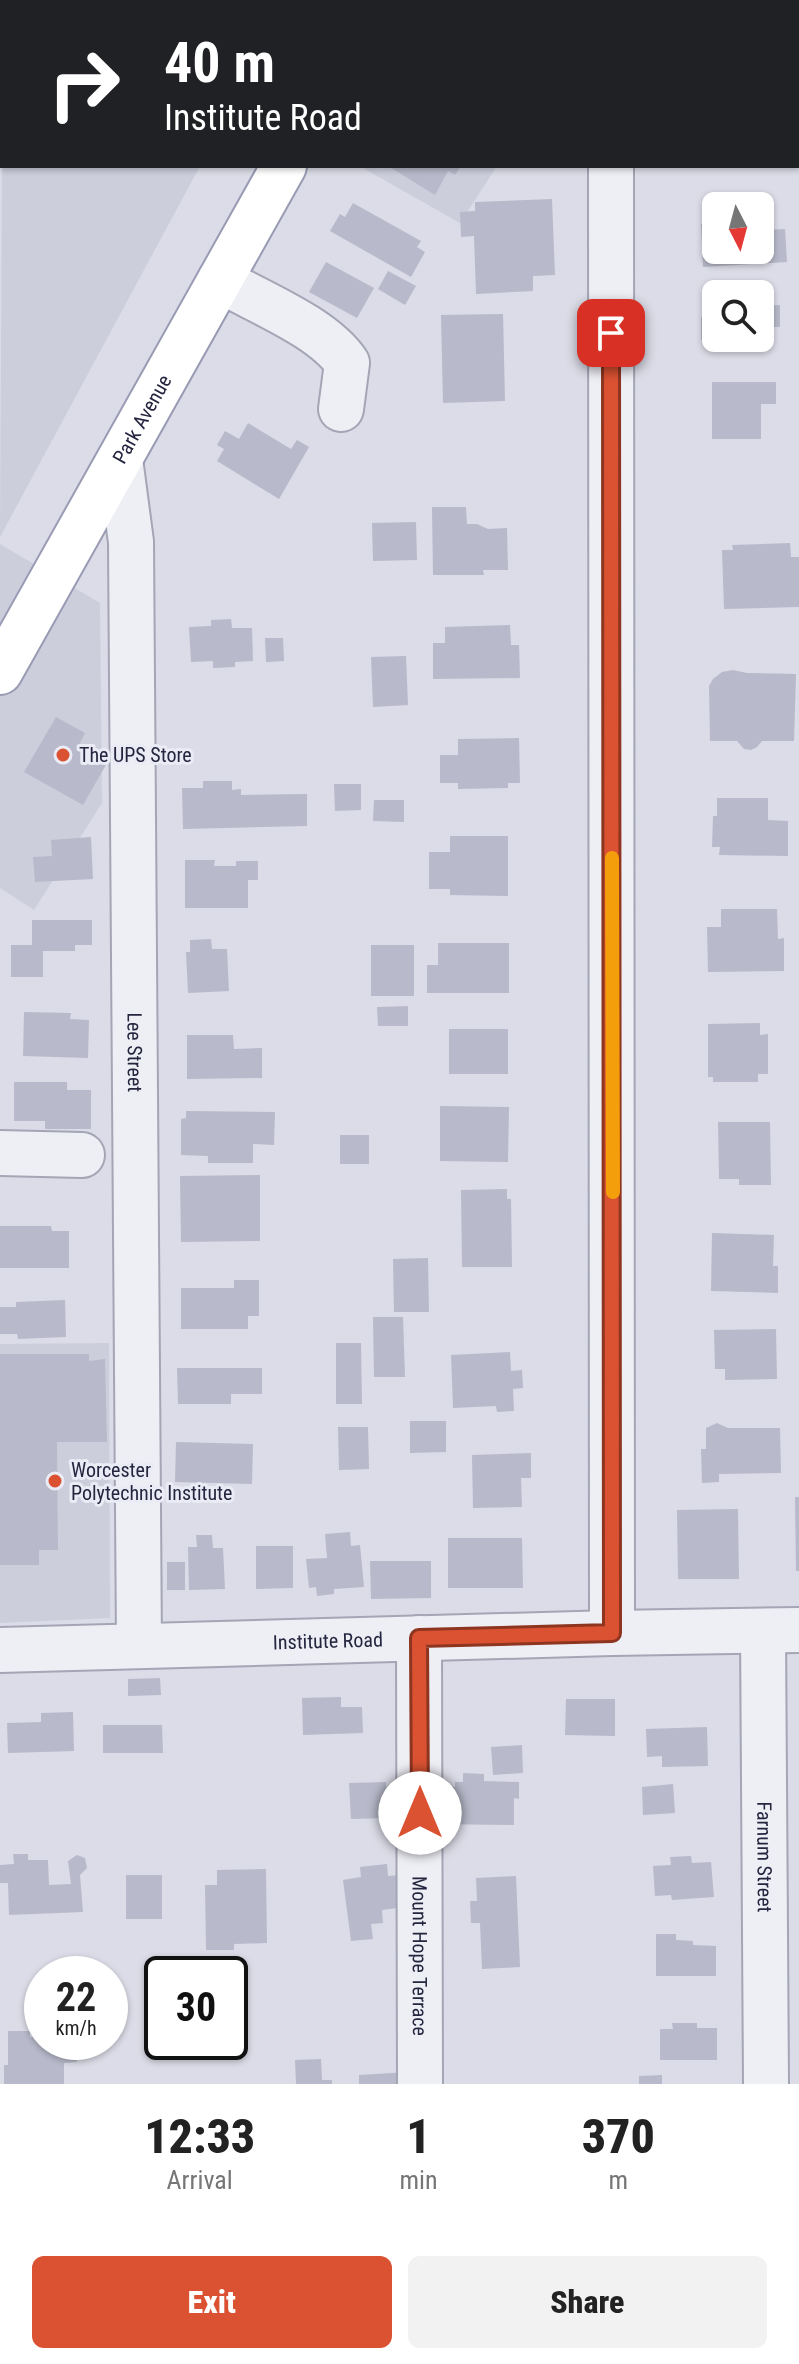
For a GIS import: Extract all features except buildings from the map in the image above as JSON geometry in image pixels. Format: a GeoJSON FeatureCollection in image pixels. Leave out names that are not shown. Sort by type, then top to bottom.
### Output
{"type":"FeatureCollection","features":[{"type":"Feature","properties":{"kind":"main road","name":"Park Avenue"},"geometry":{"type":"LineString","coordinates":[[0,672],[283,168]]}},
{"type":"Feature","properties":{"kind":"street"},"geometry":{"type":"LineString","coordinates":[[611,168],[612,1633]]}},
{"type":"Feature","properties":{"kind":"street"},"geometry":{"type":"LineString","coordinates":[[220,280],[314,330],[338,349],[347,363],[341,409]]}},
{"type":"Feature","properties":{"kind":"street","name":"Lee Street"},"geometry":{"type":"LineString","coordinates":[[120,459],[131,542],[139,1646]]}},
{"type":"Feature","properties":{"kind":"street"},"geometry":{"type":"LineString","coordinates":[[0,1153],[82,1155]]}},
{"type":"Feature","properties":{"kind":"street","name":"Institute Road"},"geometry":{"type":"LineString","coordinates":[[0,1650],[781,1630]]}},
{"type":"Feature","properties":{"kind":"street","name":"Farnum Street"},"geometry":{"type":"LineString","coordinates":[[766,2084],[781,1988],[781,1630]]}},
{"type":"Feature","properties":{"kind":"street","name":"Mount Hope Terrace"},"geometry":{"type":"LineString","coordinates":[[419,1638],[420,2084]]}},
{"type":"Feature","properties":{"kind":"shaded area"},"geometry":{"type":"Polygon","coordinates":[[[2,168],[199,168],[0,537],[2,168]]]}},
{"type":"Feature","properties":{"kind":"shaded area"},"geometry":{"type":"Polygon","coordinates":[[[363,168],[496,168],[460,223],[363,168]]]}},
{"type":"Feature","properties":{"kind":"shaded area"},"geometry":{"type":"Polygon","coordinates":[[[0,544],[100,603],[102,803],[34,910],[0,888],[0,544]]]}},
{"type":"Feature","properties":{"kind":"shaded area","name":"Worcester Polytechnic Institute"},"geometry":{"type":"Polygon","coordinates":[[[109,1343],[110,1618],[0,1623],[0,1344],[109,1343]]]}},
{"type":"Feature","properties":{"kind":"slow traffic"},"geometry":{"type":"LineString","coordinates":[[612,858],[613,1192]]}},
{"type":"Feature","properties":{"kind":"place","name":"The UPS Store"},"geometry":{"type":"Point","coordinates":[63,755]}},
{"type":"Feature","properties":{"kind":"place","name":"Worcester Polytechnic Institute"},"geometry":{"type":"Point","coordinates":[55,1481]}},
{"type":"Feature","properties":{"kind":"route"},"geometry":{"type":"LineString","coordinates":[[420,1813],[419,1638],[612,1633],[611,333]]}}]}
